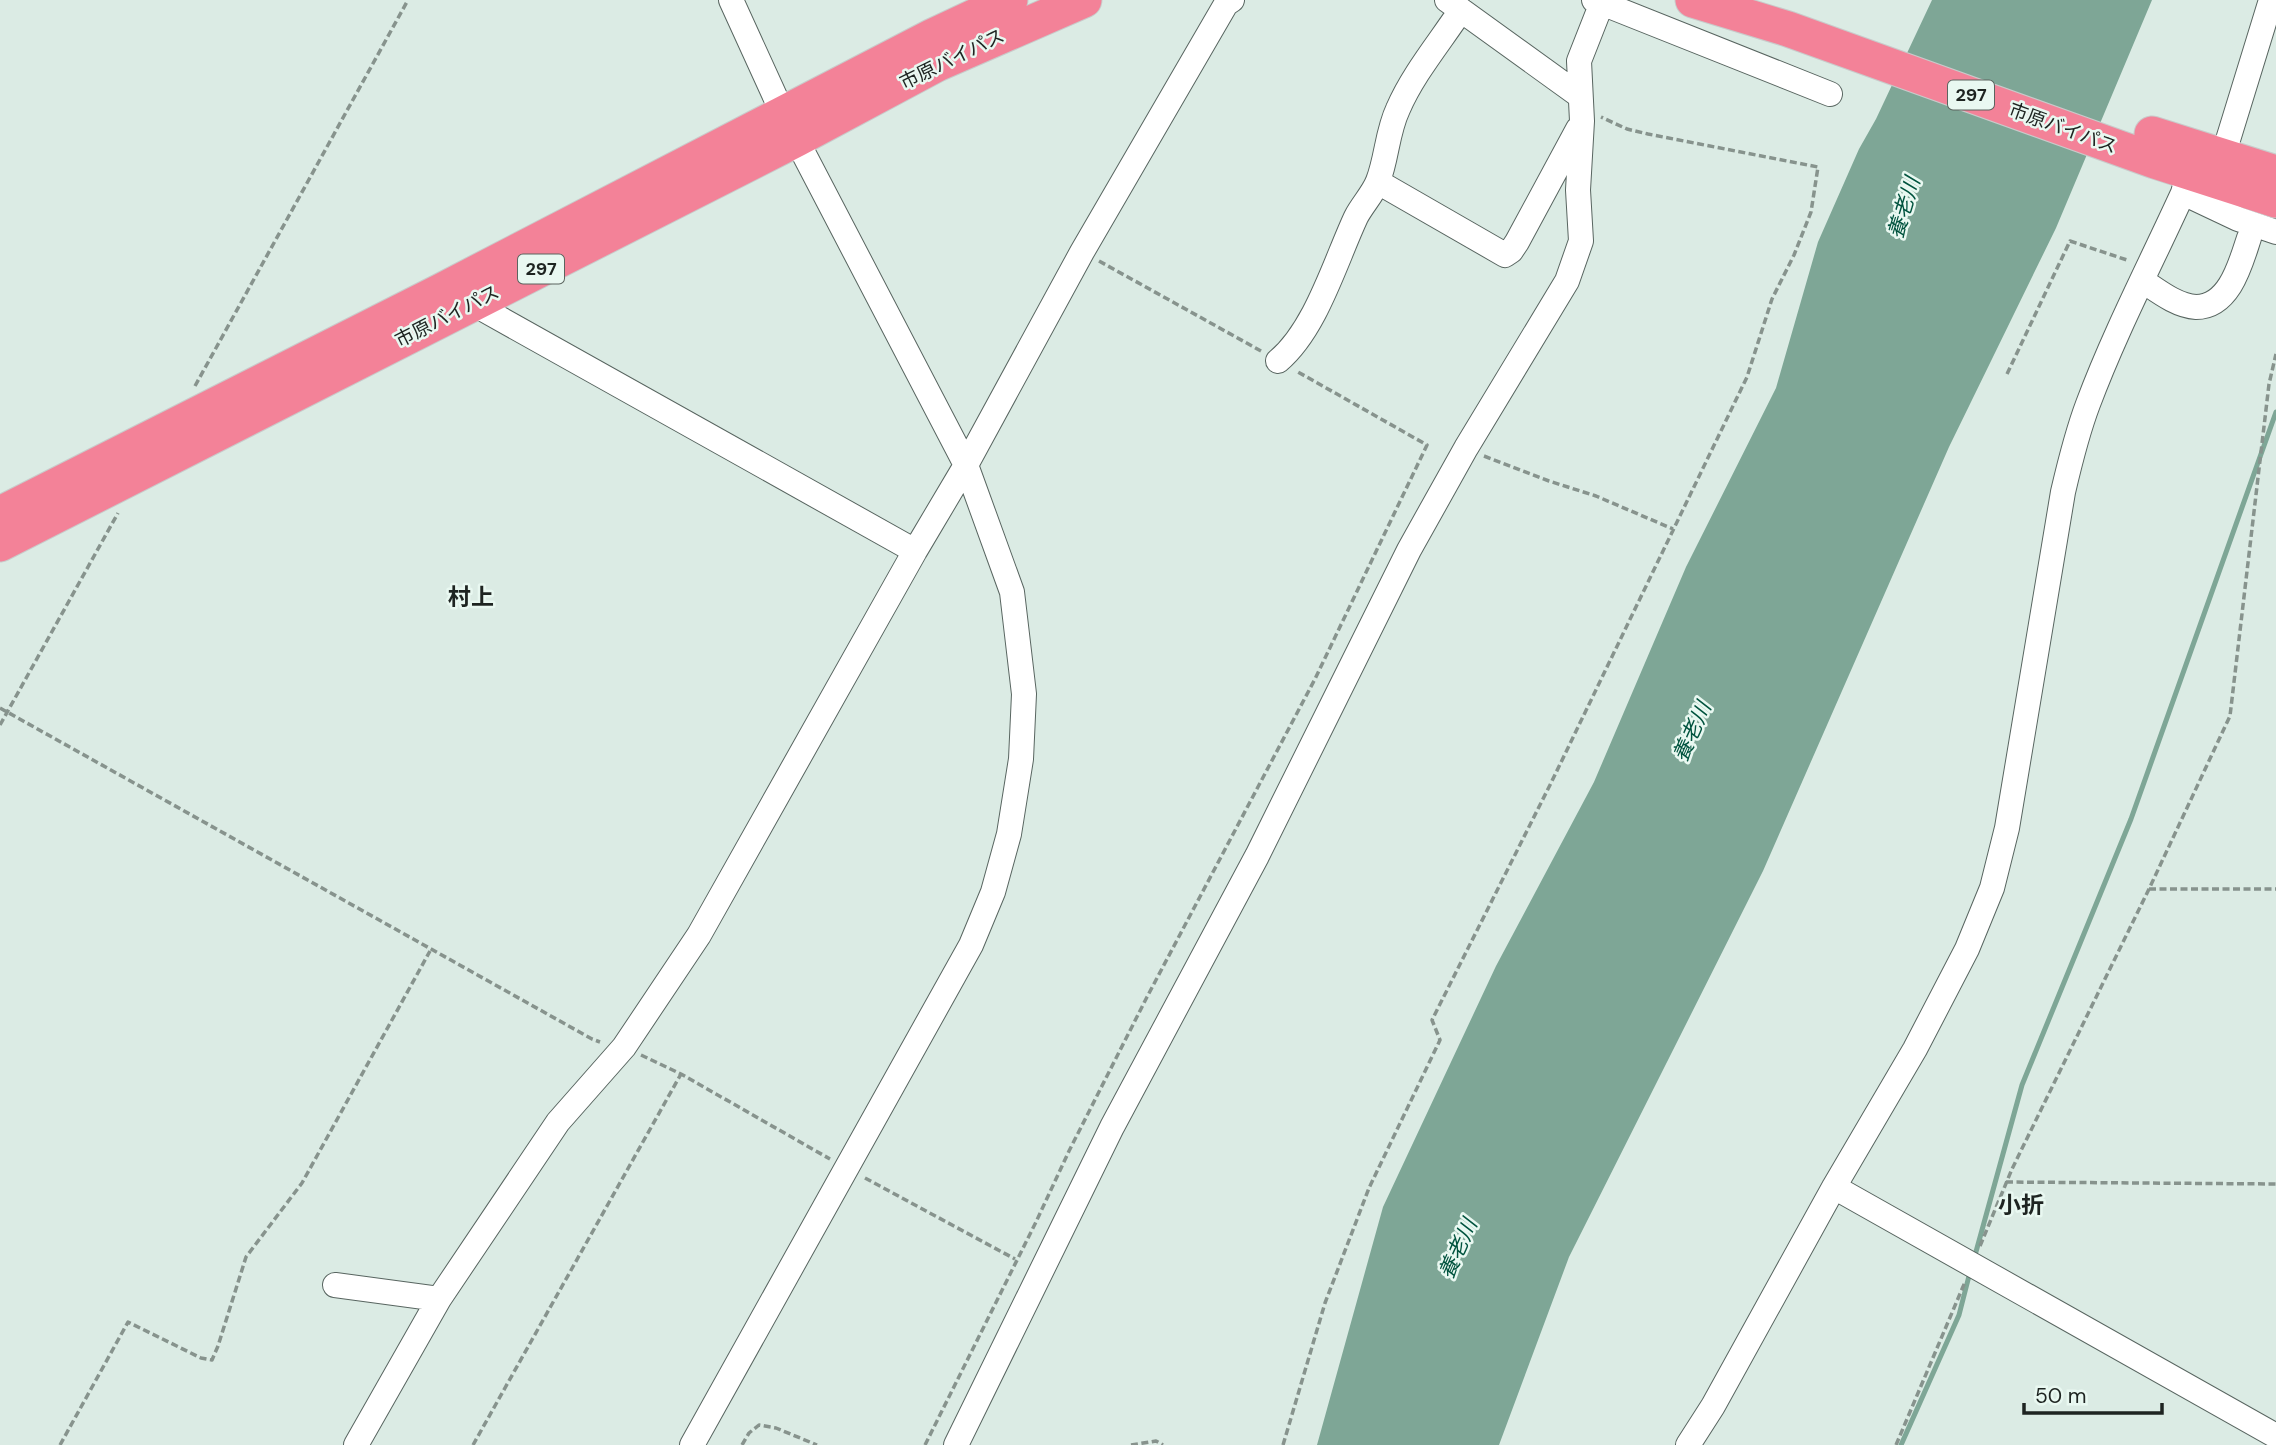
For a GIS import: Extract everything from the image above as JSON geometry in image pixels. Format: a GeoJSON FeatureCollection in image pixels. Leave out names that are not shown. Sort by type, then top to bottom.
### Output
{"type":"FeatureCollection","features":[{"type":"Feature","properties":{"kind":"highway","name":"市原バイパス"},"geometry":{"type":"LineString","coordinates":[[0,544],[472,303],[790,127],[933,36],[1010,0]]}},
{"type":"Feature","properties":{"kind":"highway","name":"市原バイパス"},"geometry":{"type":"LineString","coordinates":[[0,514],[190,418],[790,127],[1084,0]]}},
{"type":"Feature","properties":{"kind":"highway","name":"市原バイパス"},"geometry":{"type":"LineString","coordinates":[[1693,0],[1784,13],[2159,150],[2223,156],[2276,173]]}},
{"type":"Feature","properties":{"kind":"highway","name":"市原バイパス"},"geometry":{"type":"LineString","coordinates":[[2159,150],[2186,182],[2276,200]]}},
{"type":"Feature","properties":{"kind":"street"},"geometry":{"type":"LineString","coordinates":[[692,1445],[971,945],[993,892],[1009,834],[1021,759],[1024,694],[1012,593],[966,465],[790,127],[731,0]]}},
{"type":"Feature","properties":{"kind":"street"},"geometry":{"type":"LineString","coordinates":[[356,1445],[439,1299],[558,1122],[624,1047],[699,935],[966,465],[1082,252],[1226,4],[1232,0]]}},
{"type":"Feature","properties":{"kind":"street"},"geometry":{"type":"LineString","coordinates":[[956,1445],[1112,1127],[1257,856],[1409,550],[1466,448],[1567,281],[1581,241],[1578,190],[1581,108],[1579,61],[1600,1],[1830,94]]}},
{"type":"Feature","properties":{"kind":"street"},"geometry":{"type":"LineString","coordinates":[[1279,361],[1293,349],[1306,326],[1341,255],[1356,216],[1378,182],[1390,127],[1399,106],[1454,5],[1581,108]]}},
{"type":"Feature","properties":{"kind":"street"},"geometry":{"type":"LineString","coordinates":[[2223,156],[2271,13]]}},
{"type":"Feature","properties":{"kind":"street"},"geometry":{"type":"LineString","coordinates":[[1378,182],[1505,255],[1517,242],[1581,108]]}},
{"type":"Feature","properties":{"kind":"street"},"geometry":{"type":"LineString","coordinates":[[1688,1445],[1713,1406],[1944,996],[1992,888],[2007,828],[2063,492],[2075,441],[2088,402],[2186,182],[2238,219],[2276,232]]}},
{"type":"Feature","properties":{"kind":"street"},"geometry":{"type":"LineString","coordinates":[[2145,276],[2174,300],[2196,307],[2206,305],[2227,291],[2249,238]]}},
{"type":"Feature","properties":{"kind":"street"},"geometry":{"type":"LineString","coordinates":[[472,303],[915,551]]}},
{"type":"Feature","properties":{"kind":"street"},"geometry":{"type":"LineString","coordinates":[[1834,1187],[2276,1436]]}},
{"type":"Feature","properties":{"kind":"street"},"geometry":{"type":"LineString","coordinates":[[335,1285],[439,1299]]}},
{"type":"Feature","properties":{"kind":"path"},"geometry":{"type":"LineString","coordinates":[[190,418],[191,394],[408,0]]}},
{"type":"Feature","properties":{"kind":"path"},"geometry":{"type":"LineString","coordinates":[[1283,1445],[1325,1303],[1369,1188],[1440,1040],[1432,1020],[1551,783],[1747,377],[1772,299],[1811,212],[1818,167],[1627,129],[1581,108]]}},
{"type":"Feature","properties":{"kind":"path"},"geometry":{"type":"LineString","coordinates":[[2007,374],[2070,241],[2116,255],[2145,276]]}},
{"type":"Feature","properties":{"kind":"path"},"geometry":{"type":"LineString","coordinates":[[925,1445],[1140,1009],[1315,679],[1427,445],[1082,252]]}},
{"type":"Feature","properties":{"kind":"path"},"geometry":{"type":"LineString","coordinates":[[1896,1445],[2006,1182],[2230,716],[2269,384],[2276,354]]}},
{"type":"Feature","properties":{"kind":"path"},"geometry":{"type":"LineString","coordinates":[[1466,448],[1549,481],[1596,496],[1673,530]]}},
{"type":"Feature","properties":{"kind":"path"},"geometry":{"type":"LineString","coordinates":[[0,725],[116,516],[124,498],[120,481]]}},
{"type":"Feature","properties":{"kind":"path"},"geometry":{"type":"LineString","coordinates":[[0,708],[592,1040],[624,1047],[681,1074],[1016,1260]]}},
{"type":"Feature","properties":{"kind":"path"},"geometry":{"type":"LineString","coordinates":[[2149,889],[2276,888]]}},
{"type":"Feature","properties":{"kind":"path"},"geometry":{"type":"LineString","coordinates":[[61,1445],[128,1322],[201,1358],[212,1360],[246,1257],[302,1183],[430,951]]}},
{"type":"Feature","properties":{"kind":"path"},"geometry":{"type":"LineString","coordinates":[[473,1445],[681,1074]]}},
{"type":"Feature","properties":{"kind":"path"},"geometry":{"type":"LineString","coordinates":[[2006,1182],[2276,1184]]}},
{"type":"Feature","properties":{"kind":"path"},"geometry":{"type":"LineString","coordinates":[[742,1445],[749,1433],[759,1425],[776,1427],[817,1445]]}},
{"type":"Feature","properties":{"kind":"path"},"geometry":{"type":"LineString","coordinates":[[1131,1445],[1156,1441],[1163,1445]]}},
{"type":"Feature","properties":{"kind":"water","name":"養老川"},"geometry":{"type":"Polygon","coordinates":[[[1932,0],[2152,0],[2056,228],[1949,447],[1763,871],[1569,1257],[1499,1445],[1317,1445],[1383,1207],[1496,966],[1594,782],[1686,567],[1776,388],[1818,242],[1859,149],[1932,0]]]}},
{"type":"Feature","properties":{"kind":"waterway"},"geometry":{"type":"LineString","coordinates":[[1974,1259],[2022,1085],[2131,819],[2276,412]]}},
{"type":"Feature","properties":{"kind":"waterway"},"geometry":{"type":"LineString","coordinates":[[1901,1445],[1959,1315],[1970,1272]]}},
{"type":"Feature","properties":{"kind":"district","name":"村上"},"geometry":{"type":"Point","coordinates":[471,597]}},
{"type":"Feature","properties":{"kind":"district","name":"小折"},"geometry":{"type":"Point","coordinates":[2021,1205]}}]}
